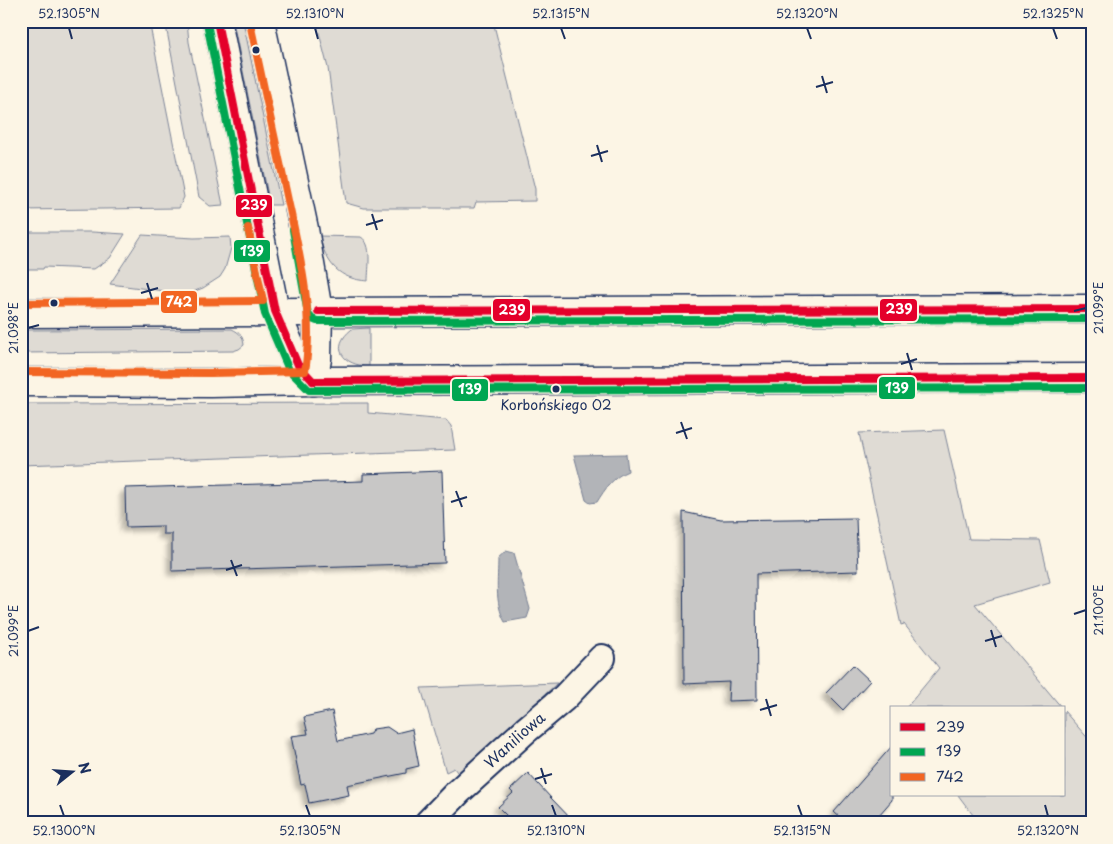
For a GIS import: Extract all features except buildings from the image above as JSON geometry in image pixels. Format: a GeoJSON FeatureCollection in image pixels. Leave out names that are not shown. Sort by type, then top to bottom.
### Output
{"type":"FeatureCollection","features":[{"type":"Feature","properties":{"kind":"main road"},"geometry":{"type":"LineString","coordinates":[[217,21],[275,311],[298,365],[313,381]]}},
{"type":"Feature","properties":{"kind":"main road"},"geometry":{"type":"LineString","coordinates":[[260,21],[304,230],[318,311],[317,359],[313,381]]}},
{"type":"Feature","properties":{"kind":"main road"},"geometry":{"type":"LineString","coordinates":[[21,313],[1092,309]]}},
{"type":"Feature","properties":{"kind":"main road"},"geometry":{"type":"LineString","coordinates":[[21,382],[211,383],[1092,378]]}},
{"type":"Feature","properties":{"kind":"street","name":"Waniliowa"},"geometry":{"type":"LineString","coordinates":[[428,823],[458,792],[531,736],[602,658]]}},
{"type":"Feature","properties":{"kind":"shaded area"},"geometry":{"type":"Polygon","coordinates":[[[21,21],[149,21],[184,197],[179,208],[21,210],[21,21]]]}},
{"type":"Feature","properties":{"kind":"shaded area"},"geometry":{"type":"Polygon","coordinates":[[[165,21],[187,21],[189,42],[223,205],[210,206],[199,197],[165,21]]]}},
{"type":"Feature","properties":{"kind":"shaded area"},"geometry":{"type":"Polygon","coordinates":[[[233,21],[243,21],[281,205],[270,205],[233,21]]]}},
{"type":"Feature","properties":{"kind":"shaded area"},"geometry":{"type":"Polygon","coordinates":[[[316,21],[493,21],[535,189],[535,201],[476,202],[474,208],[364,208],[346,203],[328,68],[316,21]]]}},
{"type":"Feature","properties":{"kind":"shaded area"},"geometry":{"type":"Polygon","coordinates":[[[21,232],[125,234],[110,258],[94,269],[44,267],[43,269],[21,269],[21,232]]]}},
{"type":"Feature","properties":{"kind":"shaded area"},"geometry":{"type":"Polygon","coordinates":[[[142,235],[194,238],[230,237],[231,248],[225,269],[220,277],[203,288],[187,294],[110,284],[142,235]]]}},
{"type":"Feature","properties":{"kind":"shaded area"},"geometry":{"type":"Polygon","coordinates":[[[319,236],[361,237],[365,240],[369,257],[368,281],[349,277],[335,268],[326,255],[319,236]]]}},
{"type":"Feature","properties":{"kind":"shaded area"},"geometry":{"type":"Polygon","coordinates":[[[369,328],[369,366],[352,363],[342,354],[340,349],[341,342],[352,329],[369,328]]]}},
{"type":"Feature","properties":{"kind":"shaded area"},"geometry":{"type":"Polygon","coordinates":[[[232,329],[241,335],[244,345],[233,351],[21,353],[21,330],[232,329]]]}},
{"type":"Feature","properties":{"kind":"shaded area"},"geometry":{"type":"Polygon","coordinates":[[[368,403],[368,413],[446,420],[451,426],[455,450],[21,465],[21,404],[368,403]]]}},
{"type":"Feature","properties":{"kind":"shaded area"},"geometry":{"type":"Polygon","coordinates":[[[944,430],[969,539],[1040,540],[1050,582],[975,604],[1060,706],[908,706],[939,668],[904,624],[901,625],[859,433],[944,430]]]}},
{"type":"Feature","properties":{"kind":"shaded area"},"geometry":{"type":"Polygon","coordinates":[[[626,454],[628,471],[606,488],[597,502],[590,503],[586,500],[574,455],[626,454]]]}},
{"type":"Feature","properties":{"kind":"shaded area"},"geometry":{"type":"Polygon","coordinates":[[[506,551],[514,553],[530,609],[527,618],[505,622],[499,607],[497,583],[498,558],[506,551]]]}},
{"type":"Feature","properties":{"kind":"shaded area"},"geometry":{"type":"Polygon","coordinates":[[[557,683],[460,776],[454,768],[446,772],[421,688],[557,683]]]}},
{"type":"Feature","properties":{"kind":"shaded area"},"geometry":{"type":"Polygon","coordinates":[[[1066,713],[1092,743],[1092,823],[979,823],[959,796],[1066,796],[1066,713]]]}},
{"type":"Feature","properties":{"kind":"transit line","name":"239"},"geometry":{"type":"LineString","coordinates":[[217,21],[275,311],[298,365],[313,381]]}},
{"type":"Feature","properties":{"kind":"transit line","name":"139"},"geometry":{"type":"LineString","coordinates":[[207,23],[265,314],[289,370],[309,390],[1092,388]]}},
{"type":"Feature","properties":{"kind":"transit line","name":"742"},"geometry":{"type":"LineString","coordinates":[[21,372],[211,373],[305,371],[308,349],[308,326],[304,281],[250,23]]}},
{"type":"Feature","properties":{"kind":"transit line","name":"742"},"geometry":{"type":"LineString","coordinates":[[21,303],[263,301],[248,228]]}},
{"type":"Feature","properties":{"kind":"transit line","name":"139"},"geometry":{"type":"LineString","coordinates":[[293,230],[308,314],[317,321],[1092,319]]}},
{"type":"Feature","properties":{"kind":"transit line","name":"239"},"geometry":{"type":"LineString","coordinates":[[318,311],[1092,309]]}},
{"type":"Feature","properties":{"kind":"transit line","name":"239"},"geometry":{"type":"LineString","coordinates":[[313,381],[1092,378]]}},
{"type":"Feature","properties":{"kind":"place","name":"Korbońskiego 02"},"geometry":{"type":"Point","coordinates":[556,389]}}]}
